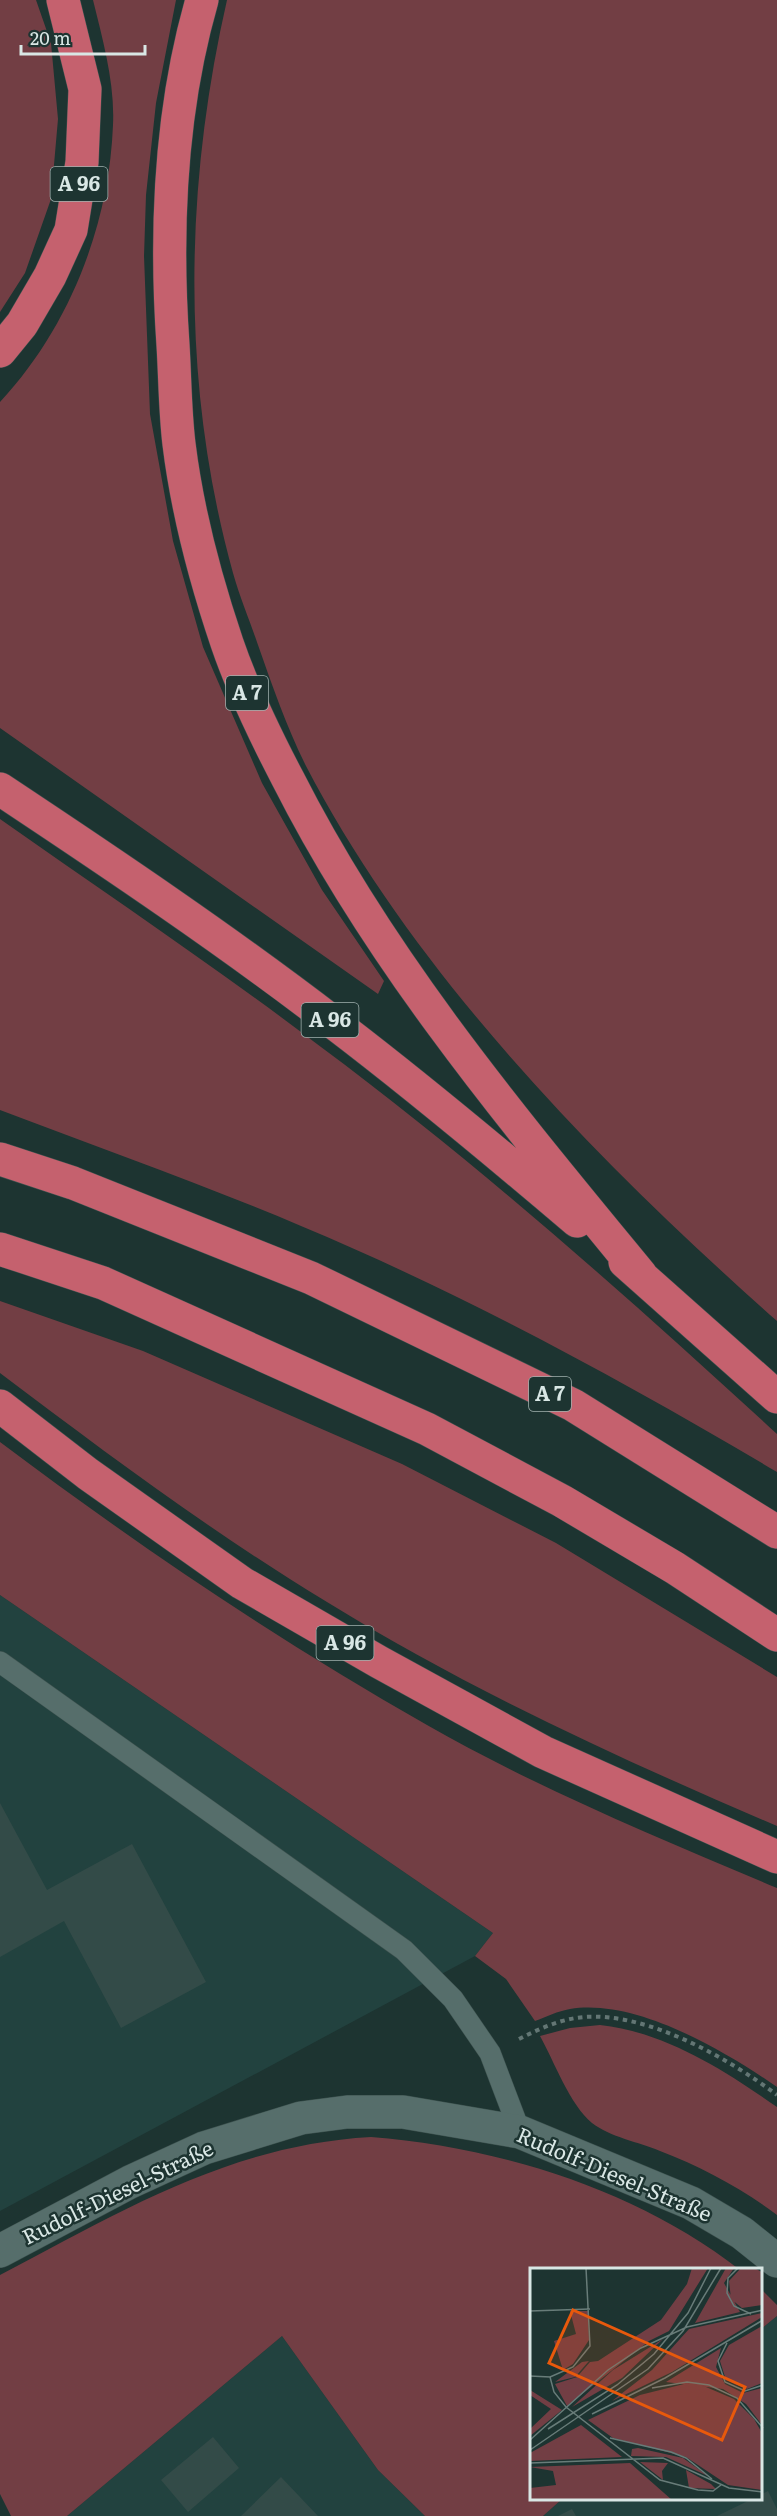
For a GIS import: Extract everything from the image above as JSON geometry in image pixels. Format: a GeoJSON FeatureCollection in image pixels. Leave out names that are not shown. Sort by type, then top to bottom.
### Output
{"type":"FeatureCollection","features":[{"type":"Feature","properties":{"kind":"highway","name":"A 96"},"geometry":{"type":"LineString","coordinates":[[0,351],[22,324],[50,276],[71,230],[82,162],[86,89],[63,0]]}},
{"type":"Feature","properties":{"kind":"highway","name":"A 7"},"geometry":{"type":"LineString","coordinates":[[201,0],[191,38],[178,120],[171,196],[170,300],[179,445],[202,560],[228,646],[262,729],[320,842],[371,924],[470,1062],[641,1275]]}},
{"type":"Feature","properties":{"kind":"highway","name":"A 96"},"geometry":{"type":"LineString","coordinates":[[0,789],[139,882],[333,1022],[453,1116],[641,1275],[777,1397]]}},
{"type":"Feature","properties":{"kind":"highway","name":"A 7"},"geometry":{"type":"LineString","coordinates":[[0,1159],[73,1184],[311,1278],[573,1405],[777,1532]]}},
{"type":"Feature","properties":{"kind":"highway"},"geometry":{"type":"LineString","coordinates":[[0,1249],[104,1283],[427,1429],[562,1501],[675,1568],[777,1635]]}},
{"type":"Feature","properties":{"kind":"highway","name":"A 96"},"geometry":{"type":"LineString","coordinates":[[0,1406],[88,1474],[242,1582],[379,1662],[543,1752],[777,1857]]}},
{"type":"Feature","properties":{"kind":"street","name":"Rudolf-Diesel-Straße"},"geometry":{"type":"LineString","coordinates":[[0,2251],[130,2182],[204,2148],[301,2118],[347,2112],[403,2112],[520,2132],[692,2203],[742,2233],[777,2261]]}},
{"type":"Feature","properties":{"kind":"lane"},"geometry":{"type":"LineString","coordinates":[[0,1662],[404,1950],[453,1999],[490,2054],[520,2132]]}},
{"type":"Feature","properties":{"kind":"path"},"geometry":{"type":"LineString","coordinates":[[490,2054],[552,2024],[583,2017],[617,2019],[660,2031],[704,2049],[777,2095]]}},
{"type":"Feature","properties":{"kind":"shaded area"},"geometry":{"type":"Polygon","coordinates":[[[0,0],[36,0],[51,43],[58,119],[51,199],[25,273],[0,312],[0,0]]]}},
{"type":"Feature","properties":{"kind":"shaded area"},"geometry":{"type":"Polygon","coordinates":[[[93,0],[176,0],[156,103],[146,195],[144,256],[150,414],[173,541],[203,647],[262,783],[322,890],[384,981],[378,994],[0,728],[0,402],[25,373],[65,308],[94,238],[103,200],[110,163],[113,109],[107,62],[93,0]]]}},
{"type":"Feature","properties":{"kind":"shaded area"},"geometry":{"type":"Polygon","coordinates":[[[227,0],[777,0],[777,1321],[644,1198],[579,1132],[516,1064],[457,993],[401,919],[350,844],[306,766],[286,722],[233,573],[216,502],[204,431],[197,359],[194,287],[196,215],[202,143],[227,0]]]}},
{"type":"Feature","properties":{"kind":"shaded area"},"geometry":{"type":"Polygon","coordinates":[[[0,819],[282,1018],[381,1092],[497,1186],[666,1333],[777,1434],[777,1472],[602,1372],[484,1310],[363,1253],[189,1181],[0,1110],[0,819]]]}},
{"type":"Feature","properties":{"kind":"shaded area"},"geometry":{"type":"Polygon","coordinates":[[[0,1301],[143,1351],[402,1464],[556,1543],[777,1677],[777,1826],[604,1749],[436,1665],[327,1602],[201,1520],[0,1373],[0,1301]]]}},
{"type":"Feature","properties":{"kind":"shaded area"},"geometry":{"type":"Polygon","coordinates":[[[0,1442],[209,1591],[317,1660],[427,1725],[556,1792],[777,1888],[777,2087],[732,2058],[679,2030],[623,2011],[596,2008],[570,2009],[535,2021],[506,1979],[475,1956],[493,1933],[0,1595],[0,1442]]]}},
{"type":"Feature","properties":{"kind":"shaded area"},"geometry":{"type":"Polygon","coordinates":[[[0,1595],[493,1933],[475,1956],[0,2211],[0,1595]]]}},
{"type":"Feature","properties":{"kind":"shaded area"},"geometry":{"type":"Polygon","coordinates":[[[600,2025],[624,2029],[671,2044],[715,2067],[777,2107],[777,2215],[706,2171],[607,2132],[584,2115],[570,2094],[540,2036],[570,2028],[600,2025]]]}},
{"type":"Feature","properties":{"kind":"shaded area"},"geometry":{"type":"Polygon","coordinates":[[[371,2137],[419,2142],[517,2162],[612,2195],[700,2242],[737,2268],[530,2268],[530,2501],[560,2501],[543,2516],[425,2516],[378,2470],[282,2336],[67,2516],[11,2516],[0,2494],[0,2275],[134,2205],[178,2185],[224,2167],[271,2153],[320,2143],[371,2137]]]}},
{"type":"Feature","properties":{"kind":"shaded area"},"geometry":{"type":"Polygon","coordinates":[[[762,2290],[777,2305],[777,2316],[762,2328],[762,2290]]]}},
{"type":"Feature","properties":{"kind":"shaded area"},"geometry":{"type":"Polygon","coordinates":[[[777,2316],[777,2516],[543,2516],[560,2501],[762,2501],[762,2328],[777,2316]]]}},
{"type":"Feature","properties":{"kind":"shaded area"},"geometry":{"type":"Polygon","coordinates":[[[282,2336],[378,2470],[425,2516],[67,2516],[282,2336]]]}},
{"type":"Feature","properties":{"kind":"building"},"geometry":{"type":"Polygon","coordinates":[[[0,1803],[47,1890],[132,1844],[206,1982],[121,2028],[64,1921],[0,1957],[0,1803]]]}},
{"type":"Feature","properties":{"kind":"building"},"geometry":{"type":"Polygon","coordinates":[[[213,2437],[239,2468],[188,2512],[161,2480],[213,2437]]]}},
{"type":"Feature","properties":{"kind":"building"},"geometry":{"type":"Polygon","coordinates":[[[281,2477],[318,2516],[241,2516],[281,2477]]]}},
{"type":"Feature","properties":{"kind":"building"},"geometry":{"type":"Polygon","coordinates":[[[768,2491],[777,2509],[777,2516],[717,2516],[748,2501],[762,2501],[762,2494],[768,2491]]]}},
{"type":"Feature","properties":{"kind":"building"},"geometry":{"type":"Polygon","coordinates":[[[572,2509],[576,2516],[558,2516],[572,2509]]]}}]}
